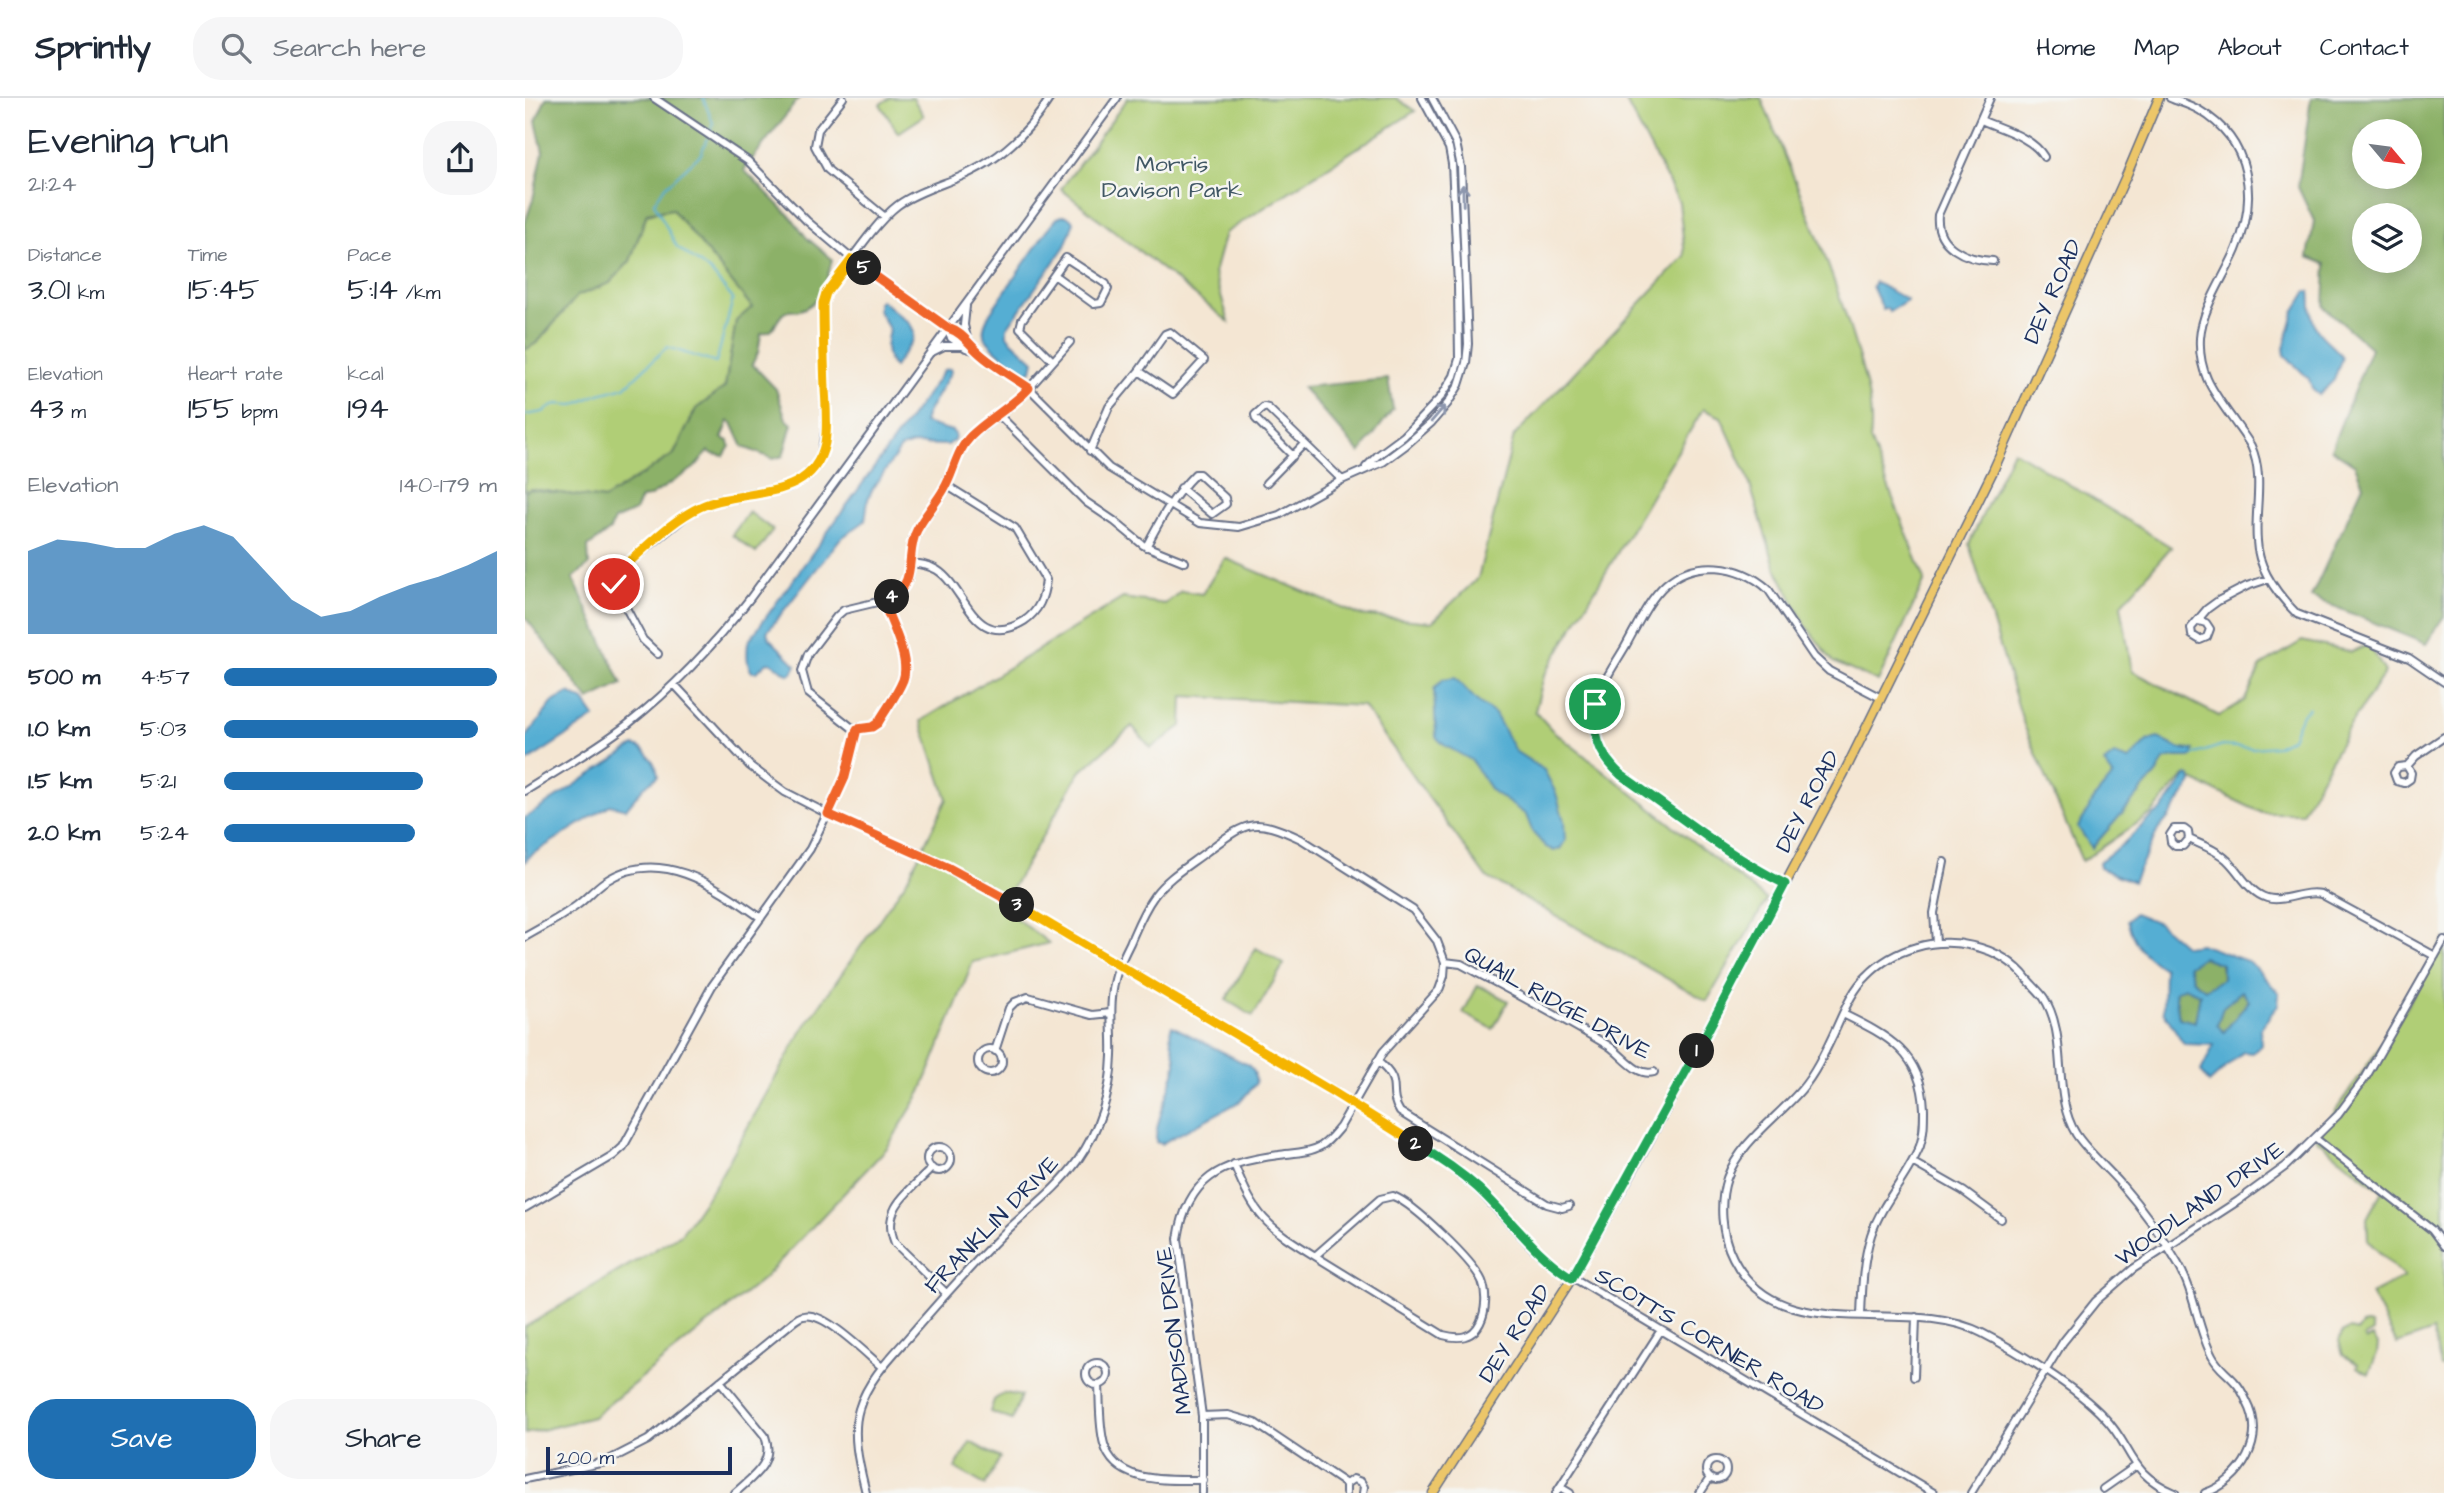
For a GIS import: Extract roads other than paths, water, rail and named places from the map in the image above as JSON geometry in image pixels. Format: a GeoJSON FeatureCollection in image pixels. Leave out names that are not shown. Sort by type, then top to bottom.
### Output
{"type":"FeatureCollection","features":[{"type":"Feature","properties":{"kind":"main road","name":"DEY ROAD"},"geometry":{"type":"LineString","coordinates":[[1433,1493],[1572,1278],[1643,1152],[1785,884],[1993,471],[2159,98]]}},
{"type":"Feature","properties":{"kind":"street"},"geometry":{"type":"LineString","coordinates":[[654,98],[757,169],[807,221],[852,259],[948,328],[967,338],[977,351],[1029,388],[1109,468],[1200,523],[1239,527],[1279,515],[1342,480],[1383,462],[1431,423],[1459,385],[1466,363],[1468,344],[1461,167],[1456,143],[1432,98]]}},
{"type":"Feature","properties":{"kind":"street"},"geometry":{"type":"LineString","coordinates":[[843,98],[818,130],[815,146],[828,170],[885,217]]}},
{"type":"Feature","properties":{"kind":"street"},"geometry":{"type":"LineString","coordinates":[[659,654],[643,640],[614,584],[620,570],[663,533],[703,506],[789,487],[814,468],[821,454],[826,427],[823,303],[826,293],[885,217],[905,201],[964,175],[996,156],[1029,128],[1050,98]]}},
{"type":"Feature","properties":{"kind":"street"},"geometry":{"type":"LineString","coordinates":[[525,791],[628,724],[674,684],[717,639],[1117,98]]}},
{"type":"Feature","properties":{"kind":"street"},"geometry":{"type":"LineString","coordinates":[[1365,469],[1377,456],[1404,436],[1441,397],[1454,376],[1459,359],[1452,164],[1449,148],[1422,98]]}},
{"type":"Feature","properties":{"kind":"street"},"geometry":{"type":"LineString","coordinates":[[1990,98],[1938,215],[1937,226],[1948,245],[1958,252],[1972,259],[1993,261]]}},
{"type":"Feature","properties":{"kind":"street"},"geometry":{"type":"LineString","coordinates":[[2170,98],[2199,110],[2217,124],[2232,142],[2247,175],[2250,196],[2248,215],[2236,250],[2203,320],[2200,353],[2203,373],[2250,445],[2258,468],[2256,542],[2268,579],[2297,614],[2409,659],[2444,682]]}},
{"type":"Feature","properties":{"kind":"street"},"geometry":{"type":"LineString","coordinates":[[1980,120],[2032,143],[2044,157]]}},
{"type":"Feature","properties":{"kind":"street"},"geometry":{"type":"LineString","coordinates":[[1053,361],[1020,328],[1022,320],[1066,258],[1106,284],[1108,289],[1101,303],[1094,304],[1054,275]]}},
{"type":"Feature","properties":{"kind":"street"},"geometry":{"type":"LineString","coordinates":[[967,302],[964,313],[967,338]]}},
{"type":"Feature","properties":{"kind":"street"},"geometry":{"type":"LineString","coordinates":[[948,328],[951,338],[964,347]]}},
{"type":"Feature","properties":{"kind":"street"},"geometry":{"type":"LineString","coordinates":[[1090,450],[1109,407],[1165,334],[1170,332],[1204,360],[1173,394],[1139,371]]}},
{"type":"Feature","properties":{"kind":"street"},"geometry":{"type":"LineString","coordinates":[[883,601],[904,659],[903,681],[878,723],[872,727],[857,729],[808,693],[803,681],[804,662],[837,616],[853,607],[883,601],[898,594],[905,585],[911,563],[913,539],[946,485],[958,454],[969,438],[1029,388],[1070,342]]}},
{"type":"Feature","properties":{"kind":"street"},"geometry":{"type":"LineString","coordinates":[[930,353],[944,346],[977,351]]}},
{"type":"Feature","properties":{"kind":"street"},"geometry":{"type":"LineString","coordinates":[[1293,456],[1256,419],[1255,415],[1264,407],[1342,480]]}},
{"type":"Feature","properties":{"kind":"street"},"geometry":{"type":"LineString","coordinates":[[999,415],[1086,502],[1146,547],[1185,562]]}},
{"type":"Feature","properties":{"kind":"street"},"geometry":{"type":"LineString","coordinates":[[1266,483],[1304,444]]}},
{"type":"Feature","properties":{"kind":"street"},"geometry":{"type":"LineString","coordinates":[[1146,547],[1168,505],[1181,488],[1195,474],[1199,474],[1225,498],[1226,504],[1218,512],[1211,513],[1181,488]]}},
{"type":"Feature","properties":{"kind":"street"},"geometry":{"type":"LineString","coordinates":[[911,563],[927,565],[937,570],[973,616],[982,624],[995,629],[1009,628],[1020,623],[1032,616],[1039,606],[1046,580],[1018,531],[946,485]]}},
{"type":"Feature","properties":{"kind":"street"},"geometry":{"type":"LineString","coordinates":[[1785,884],[1736,856],[1621,775],[1610,764],[1602,753],[1594,726],[1595,704],[1604,684],[1655,597],[1666,584],[1693,570],[1726,568],[1752,577],[1768,589],[1814,657],[1829,671],[1881,698]]}},
{"type":"Feature","properties":{"kind":"street"},"geometry":{"type":"LineString","coordinates":[[2199,621],[2207,609],[2218,601],[2268,579]]}},
{"type":"Feature","properties":{"kind":"street","name":"SCOTTS CORNER ROAD"},"geometry":{"type":"LineString","coordinates":[[674,684],[750,766],[785,792],[947,867],[1118,963],[1352,1104],[1443,1161],[1477,1188],[1534,1248],[1557,1268],[1934,1493]]}},
{"type":"Feature","properties":{"kind":"street"},"geometry":{"type":"LineString","coordinates":[[525,1208],[613,1156],[623,1147],[712,986],[810,849],[845,777],[857,729]]}},
{"type":"Feature","properties":{"kind":"street"},"geometry":{"type":"LineString","coordinates":[[2407,766],[2416,756],[2444,737]]}},
{"type":"Feature","properties":{"kind":"street","name":"QUAIL RIDGE DRIVE"},"geometry":{"type":"LineString","coordinates":[[1118,963],[1154,895],[1182,870],[1235,831],[1255,824],[1287,832],[1301,839],[1403,902],[1430,929],[1445,962],[1439,990],[1394,1038],[1352,1104]]}},
{"type":"Feature","properties":{"kind":"street"},"geometry":{"type":"LineString","coordinates":[[2189,839],[2223,856],[2249,886],[2263,897],[2276,898],[2307,892],[2321,894],[2435,957]]}},
{"type":"Feature","properties":{"kind":"street"},"geometry":{"type":"LineString","coordinates":[[1936,943],[1934,913],[1944,862]]}},
{"type":"Feature","properties":{"kind":"street"},"geometry":{"type":"LineString","coordinates":[[525,937],[554,921],[604,882],[620,873],[652,867],[677,870],[701,879],[761,918]]}},
{"type":"Feature","properties":{"kind":"street","name":"WOODLAND DRIVE"},"geometry":{"type":"LineString","coordinates":[[1971,1493],[2063,1342],[2095,1301],[2133,1269],[2286,1166],[2338,1115],[2366,1077],[2444,940]]}},
{"type":"Feature","properties":{"kind":"street"},"geometry":{"type":"LineString","coordinates":[[2175,1493],[2152,1482],[2136,1466],[2107,1420],[2084,1398],[1977,1331],[1935,1318],[1804,1312],[1762,1295],[1738,1269],[1724,1233],[1723,1197],[1728,1177],[1743,1149],[1805,1086],[1865,977],[1881,964],[1914,946],[1936,943],[1969,945],[1992,952],[2017,966],[2045,999],[2053,1022],[2063,1100],[2075,1132],[2123,1186],[2179,1265],[2194,1300],[2201,1331],[2210,1352],[2219,1368],[2235,1381],[2250,1406],[2254,1423],[2252,1451],[2228,1482],[2204,1493]]}},
{"type":"Feature","properties":{"kind":"street","name":"QUAIL RIDGE DRIVE"},"geometry":{"type":"LineString","coordinates":[[1445,962],[1461,964],[1584,1032],[1616,1051],[1644,1074],[1654,1072]]}},
{"type":"Feature","properties":{"kind":"street","name":"FRANKLIN DRIVE"},"geometry":{"type":"LineString","coordinates":[[866,1493],[856,1432],[857,1421],[863,1399],[882,1367],[946,1293],[1000,1237],[1058,1184],[1078,1160],[1101,1116],[1109,1090],[1112,1057],[1111,1013],[1118,963]]}},
{"type":"Feature","properties":{"kind":"street"},"geometry":{"type":"LineString","coordinates":[[995,1051],[1009,1008],[1014,1002],[1028,997],[1092,1014],[1111,1013]]}},
{"type":"Feature","properties":{"kind":"street"},"geometry":{"type":"LineString","coordinates":[[1843,1014],[1881,1032],[1898,1045],[1917,1072],[1922,1087],[1924,1128],[1920,1145],[1886,1201],[1871,1236],[1863,1280],[1861,1315]]}},
{"type":"Feature","properties":{"kind":"street"},"geometry":{"type":"LineString","coordinates":[[1377,1061],[1394,1079],[1396,1104],[1400,1112],[1547,1204],[1562,1208],[1569,1206]]}},
{"type":"Feature","properties":{"kind":"street","name":"MADISON DRIVE"},"geometry":{"type":"LineString","coordinates":[[1202,1493],[1202,1416],[1178,1240],[1180,1222],[1196,1190],[1220,1169],[1251,1158],[1319,1147],[1340,1127],[1352,1104]]}},
{"type":"Feature","properties":{"kind":"street"},"geometry":{"type":"LineString","coordinates":[[2316,1139],[2432,1230],[2444,1246]]}},
{"type":"Feature","properties":{"kind":"street"},"geometry":{"type":"LineString","coordinates":[[1912,1162],[1963,1191],[2001,1219]]}},
{"type":"Feature","properties":{"kind":"street"},"geometry":{"type":"LineString","coordinates":[[1234,1164],[1249,1200],[1262,1217],[1272,1228],[1315,1256],[1443,1335],[1464,1337],[1475,1331],[1481,1320],[1485,1301],[1482,1282],[1471,1265],[1413,1207],[1393,1196],[1380,1199],[1315,1256]]}},
{"type":"Feature","properties":{"kind":"street"},"geometry":{"type":"LineString","coordinates":[[932,1168],[894,1207],[890,1232],[895,1243],[946,1293]]}},
{"type":"Feature","properties":{"kind":"street"},"geometry":{"type":"LineString","coordinates":[[525,1479],[581,1468],[625,1453],[648,1440],[794,1321],[805,1315],[820,1318],[834,1327],[882,1367]]}},
{"type":"Feature","properties":{"kind":"street"},"geometry":{"type":"LineString","coordinates":[[1914,1377],[1916,1317]]}},
{"type":"Feature","properties":{"kind":"street"},"geometry":{"type":"LineString","coordinates":[[1570,1493],[1558,1490],[1661,1330]]}},
{"type":"Feature","properties":{"kind":"street"},"geometry":{"type":"LineString","coordinates":[[720,1381],[765,1436],[769,1445],[767,1460],[735,1493]]}},
{"type":"Feature","properties":{"kind":"street"},"geometry":{"type":"LineString","coordinates":[[1099,1385],[1104,1445],[1120,1468],[1146,1478],[1203,1480]]}},
{"type":"Feature","properties":{"kind":"street"},"geometry":{"type":"LineString","coordinates":[[1202,1416],[1228,1415],[1255,1423],[1346,1484]]}},
{"type":"Feature","properties":{"kind":"street"},"geometry":{"type":"LineString","coordinates":[[2103,1489],[2136,1466]]}},
{"type":"Feature","properties":{"kind":"street"},"geometry":{"type":"LineString","coordinates":[[1700,1493],[1710,1478]]}},
{"type":"Feature","properties":{"kind":"street"},"geometry":{"type":"LineString","coordinates":[[1346,1493],[1346,1484],[1350,1480],[1359,1480],[1363,1484],[1363,1493]]}},
{"type":"Feature","properties":{"kind":"water"},"geometry":{"type":"Polygon","coordinates":[[[1062,216],[1067,216],[1074,222],[1065,246],[1007,328],[1010,339],[1034,361],[1032,370],[1026,373],[990,344],[984,335],[984,326],[990,313],[1048,229],[1062,216]]]}},
{"type":"Feature","properties":{"kind":"water"},"geometry":{"type":"Polygon","coordinates":[[[1875,282],[1907,301],[1889,312],[1887,308],[1883,310],[1872,286],[1875,282]]]}},
{"type":"Feature","properties":{"kind":"water"},"geometry":{"type":"Polygon","coordinates":[[[2307,291],[2310,291],[2315,326],[2342,357],[2334,380],[2319,395],[2312,388],[2309,379],[2285,355],[2284,348],[2294,312],[2307,291]]]}},
{"type":"Feature","properties":{"kind":"water"},"geometry":{"type":"Polygon","coordinates":[[[881,300],[910,324],[914,332],[913,340],[894,367],[887,354],[889,329],[878,310],[878,302],[881,300]]]}},
{"type":"Feature","properties":{"kind":"water"},"geometry":{"type":"Polygon","coordinates":[[[950,369],[951,372],[924,423],[952,431],[955,434],[954,440],[948,445],[913,444],[901,448],[872,490],[865,521],[840,539],[767,632],[769,638],[796,665],[792,673],[789,675],[770,662],[757,672],[752,672],[748,662],[748,642],[944,370],[950,369]]]}},
{"type":"Feature","properties":{"kind":"water"},"geometry":{"type":"Polygon","coordinates":[[[1455,678],[1477,701],[1495,714],[1515,751],[1544,770],[1556,793],[1564,821],[1565,841],[1560,849],[1554,851],[1546,847],[1533,833],[1526,815],[1491,790],[1471,760],[1444,745],[1436,737],[1434,689],[1442,680],[1455,678]]]}},
{"type":"Feature","properties":{"kind":"water"},"geometry":{"type":"Polygon","coordinates":[[[569,693],[584,701],[595,717],[525,763],[525,739],[553,702],[569,693]]]}},
{"type":"Feature","properties":{"kind":"water"},"geometry":{"type":"Polygon","coordinates":[[[2158,738],[2180,749],[2194,750],[2192,757],[2164,760],[2157,773],[2092,848],[2078,827],[2091,802],[2113,776],[2104,763],[2114,755],[2129,760],[2147,741],[2158,738]]]}},
{"type":"Feature","properties":{"kind":"water"},"geometry":{"type":"Polygon","coordinates":[[[634,746],[650,757],[658,776],[643,788],[626,809],[610,805],[531,855],[525,862],[525,818],[634,746]]]}},
{"type":"Feature","properties":{"kind":"water"},"geometry":{"type":"Polygon","coordinates":[[[2187,775],[2191,777],[2192,783],[2158,830],[2133,882],[2100,868],[2099,862],[2162,810],[2187,775]]]}},
{"type":"Feature","properties":{"kind":"water"},"geometry":{"type":"Polygon","coordinates":[[[2134,913],[2159,923],[2185,946],[2200,944],[2250,962],[2279,993],[2278,1005],[2260,1029],[2261,1045],[2253,1053],[2243,1052],[2209,1083],[2201,1071],[2214,1045],[2184,1044],[2163,1011],[2164,968],[2140,949],[2127,921],[2134,913]],[[2202,957],[2188,966],[2193,980],[2205,989],[2222,979],[2222,964],[2202,957]],[[2184,987],[2175,992],[2179,1018],[2195,1022],[2200,994],[2184,987]],[[2242,991],[2223,1007],[2217,1025],[2224,1032],[2249,1001],[2242,991]]]}},
{"type":"Feature","properties":{"kind":"water"},"geometry":{"type":"Polygon","coordinates":[[[1172,1026],[1248,1065],[1254,1071],[1256,1083],[1241,1101],[1161,1144],[1156,1142],[1156,1133],[1176,1064],[1170,1035],[1172,1026]]]}},
{"type":"Feature","properties":{"kind":"waterway"},"geometry":{"type":"LineString","coordinates":[[703,98],[713,123],[710,133]]}},
{"type":"Feature","properties":{"kind":"waterway"},"geometry":{"type":"LineString","coordinates":[[525,415],[543,412],[556,404],[574,405],[596,395],[625,387],[667,347],[716,363],[733,299],[711,272],[677,247],[654,203],[665,187],[701,154],[707,138]]}},
{"type":"Feature","properties":{"kind":"waterway"},"geometry":{"type":"LineString","coordinates":[[2193,755],[2220,746],[2276,746],[2292,738],[2302,714],[2309,708]]}},
{"type":"Feature","properties":{"kind":"park label","name":"Morris Davison Park"},"geometry":{"type":"Point","coordinates":[1172,176]}}]}
